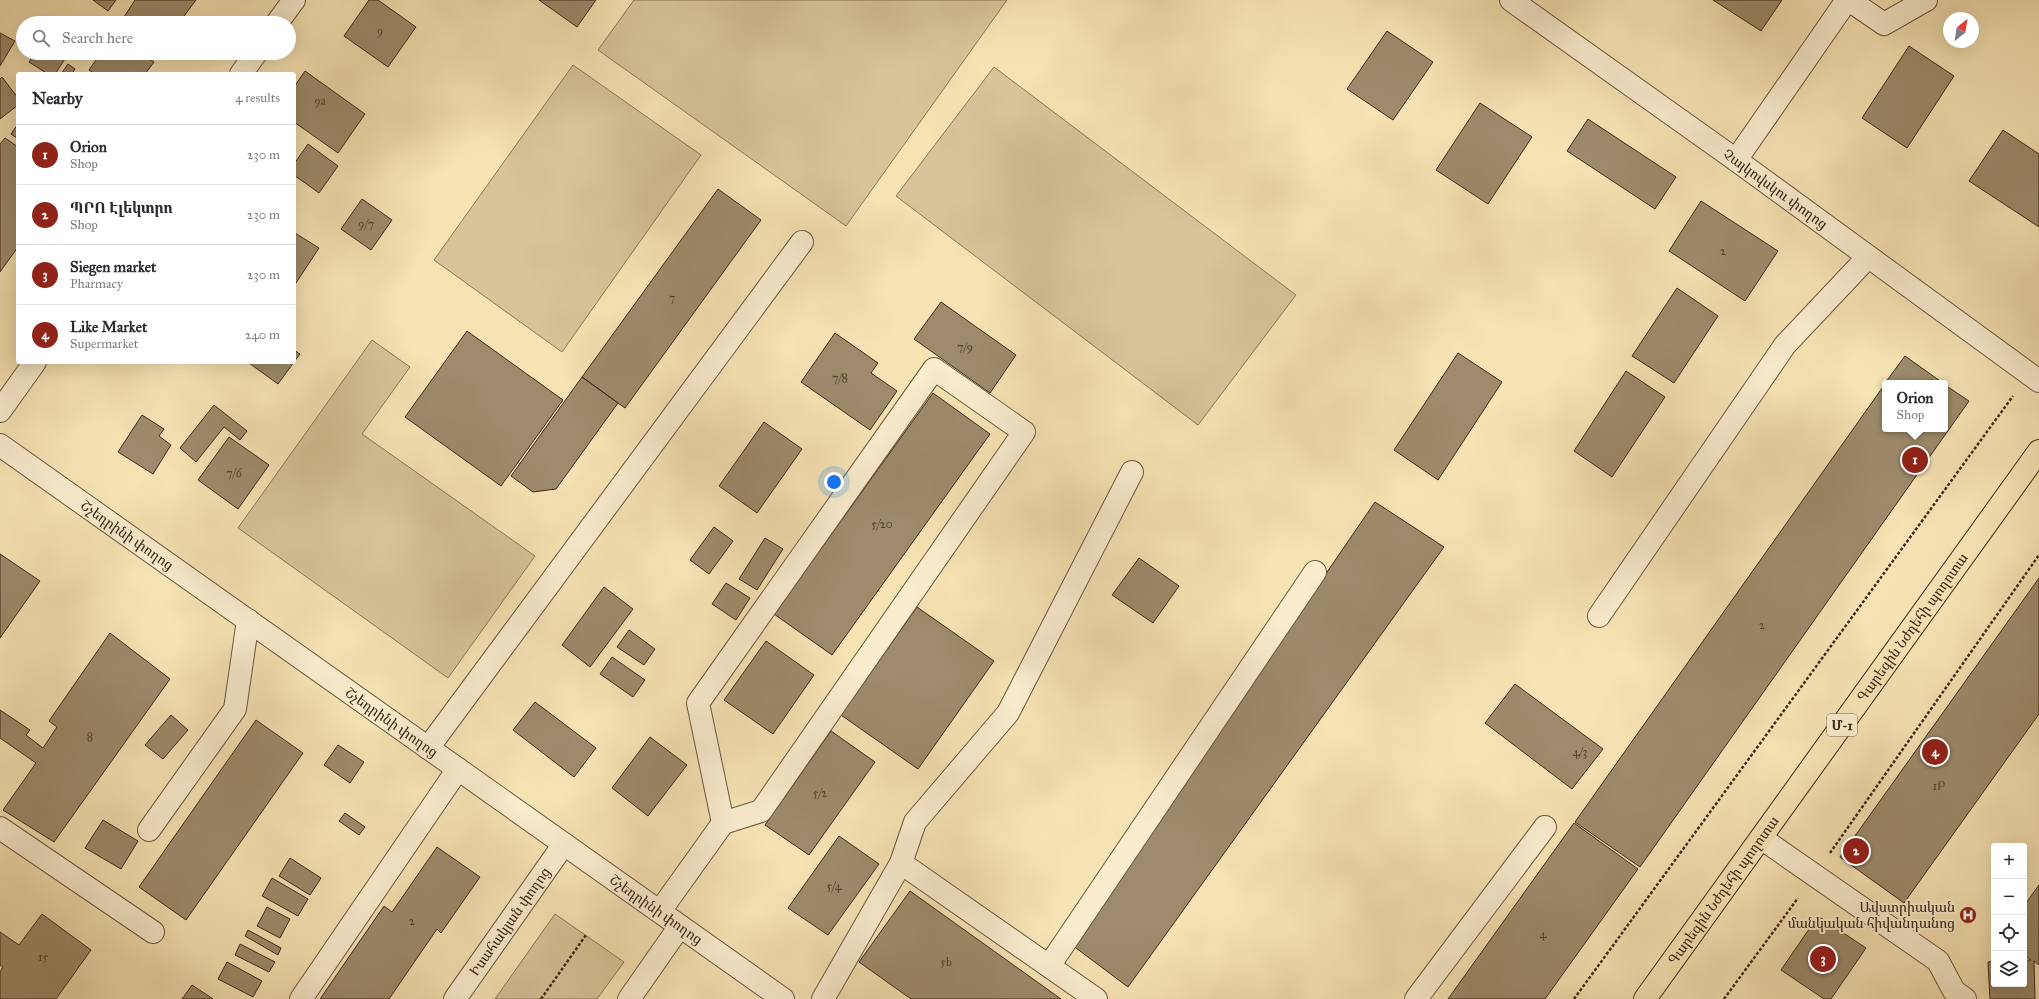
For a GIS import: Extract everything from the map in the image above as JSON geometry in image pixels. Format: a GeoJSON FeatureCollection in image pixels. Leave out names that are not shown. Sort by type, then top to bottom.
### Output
{"type":"FeatureCollection","features":[{"type":"Feature","properties":{"kind":"highway","name":"Գարեգին Նժդեհի պողոտա"},"geometry":{"type":"LineString","coordinates":[[1645,999],[2039,451]]}},
{"type":"Feature","properties":{"kind":"street"},"geometry":{"type":"LineString","coordinates":[[283,16],[294,0]]}},
{"type":"Feature","properties":{"kind":"street","name":"Չայկովսկու փողոց"},"geometry":{"type":"LineString","coordinates":[[1511,0],[1736,160],[2034,378]]}},
{"type":"Feature","properties":{"kind":"street"},"geometry":{"type":"LineString","coordinates":[[1736,160],[1848,0],[1884,24],[1926,0]]}},
{"type":"Feature","properties":{"kind":"street"},"geometry":{"type":"LineString","coordinates":[[242,72],[251,60]]}},
{"type":"Feature","properties":{"kind":"street"},"geometry":{"type":"LineString","coordinates":[[428,748],[802,242]]}},
{"type":"Feature","properties":{"kind":"street"},"geometry":{"type":"LineString","coordinates":[[1599,616],[1785,345],[1868,257]]}},
{"type":"Feature","properties":{"kind":"street"},"geometry":{"type":"LineString","coordinates":[[0,411],[34,364]]}},
{"type":"Feature","properties":{"kind":"street"},"geometry":{"type":"LineString","coordinates":[[660,911],[723,823],[761,811],[1024,432],[934,369],[698,702],[723,823]]}},
{"type":"Feature","properties":{"kind":"street","name":"Շչեդրինի փողոց"},"geometry":{"type":"LineString","coordinates":[[0,445],[783,999]]}},
{"type":"Feature","properties":{"kind":"street"},"geometry":{"type":"LineString","coordinates":[[823,999],[901,863],[915,822],[1008,713],[1132,472]]}},
{"type":"Feature","properties":{"kind":"street"},"geometry":{"type":"LineString","coordinates":[[1049,966],[1315,572]]}},
{"type":"Feature","properties":{"kind":"street"},"geometry":{"type":"LineString","coordinates":[[149,830],[234,709],[248,620]]}},
{"type":"Feature","properties":{"kind":"street"},"geometry":{"type":"LineString","coordinates":[[301,999],[458,769]]}},
{"type":"Feature","properties":{"kind":"street"},"geometry":{"type":"LineString","coordinates":[[1416,999],[1545,827]]}},
{"type":"Feature","properties":{"kind":"street"},"geometry":{"type":"LineString","coordinates":[[0,828],[154,932]]}},
{"type":"Feature","properties":{"kind":"street"},"geometry":{"type":"LineString","coordinates":[[1761,838],[1938,961],[1954,991],[1965,999]]}},
{"type":"Feature","properties":{"kind":"street","name":"Իսահակյան փողոց"},"geometry":{"type":"LineString","coordinates":[[455,999],[564,844]]}},
{"type":"Feature","properties":{"kind":"street"},"geometry":{"type":"LineString","coordinates":[[901,863],[1096,999]]}},
{"type":"Feature","properties":{"kind":"street"},"geometry":{"type":"LineString","coordinates":[[629,999],[680,926]]}},
{"type":"Feature","properties":{"kind":"path"},"geometry":{"type":"LineString","coordinates":[[1574,999],[2034,378]]}},
{"type":"Feature","properties":{"kind":"path"},"geometry":{"type":"LineString","coordinates":[[1724,999],[1815,875],[2039,555]]}},
{"type":"Feature","properties":{"kind":"path"},"geometry":{"type":"LineString","coordinates":[[541,999],[586,935]]}},
{"type":"Feature","properties":{"kind":"shaded area"},"geometry":{"type":"Polygon","coordinates":[[[634,0],[1007,0],[846,226],[598,50],[634,0]]]}},
{"type":"Feature","properties":{"kind":"shaded area"},"geometry":{"type":"Polygon","coordinates":[[[573,65],[701,155],[562,352],[434,260],[573,65]]]}},
{"type":"Feature","properties":{"kind":"shaded area"},"geometry":{"type":"Polygon","coordinates":[[[994,67],[1296,295],[1198,425],[896,196],[994,67]]]}},
{"type":"Feature","properties":{"kind":"shaded area"},"geometry":{"type":"Polygon","coordinates":[[[372,340],[410,367],[362,434],[535,556],[448,678],[238,528],[372,340]]]}},
{"type":"Feature","properties":{"kind":"shaded area"},"geometry":{"type":"Polygon","coordinates":[[[555,914],[624,962],[597,999],[495,999],[555,914]]]}},
{"type":"Feature","properties":{"kind":"building"},"geometry":{"type":"Polygon","coordinates":[[[93,0],[116,0],[108,11],[93,0]]]}},
{"type":"Feature","properties":{"kind":"building"},"geometry":{"type":"Polygon","coordinates":[[[135,0],[196,0],[184,16],[125,16],[135,0]]]}},
{"type":"Feature","properties":{"kind":"building"},"geometry":{"type":"Polygon","coordinates":[[[369,0],[378,0],[416,27],[388,67],[344,36],[369,0]]]}},
{"type":"Feature","properties":{"kind":"building"},"geometry":{"type":"Polygon","coordinates":[[[539,0],[596,0],[577,27],[539,0]]]}},
{"type":"Feature","properties":{"kind":"building"},"geometry":{"type":"Polygon","coordinates":[[[1713,0],[1782,0],[1761,31],[1713,0]]]}},
{"type":"Feature","properties":{"kind":"building"},"geometry":{"type":"Polygon","coordinates":[[[1387,31],[1433,62],[1393,120],[1347,89],[1387,31]]]}},
{"type":"Feature","properties":{"kind":"building"},"geometry":{"type":"Polygon","coordinates":[[[0,33],[15,41],[0,66],[0,33]]]}},
{"type":"Feature","properties":{"kind":"building"},"geometry":{"type":"Polygon","coordinates":[[[1909,46],[1954,76],[1907,148],[1862,118],[1909,46]]]}},
{"type":"Feature","properties":{"kind":"building"},"geometry":{"type":"Polygon","coordinates":[[[30,60],[64,60],[56,72],[45,72],[29,62],[30,60]]]}},
{"type":"Feature","properties":{"kind":"building"},"geometry":{"type":"Polygon","coordinates":[[[96,60],[151,60],[154,62],[146,72],[92,72],[89,70],[96,60]]]}},
{"type":"Feature","properties":{"kind":"building"},"geometry":{"type":"Polygon","coordinates":[[[68,64],[75,69],[73,72],[62,72],[68,64]]]}},
{"type":"Feature","properties":{"kind":"building"},"geometry":{"type":"Polygon","coordinates":[[[305,71],[365,114],[338,153],[296,123],[296,84],[305,71]]]}},
{"type":"Feature","properties":{"kind":"building"},"geometry":{"type":"Polygon","coordinates":[[[2,77],[16,95],[16,107],[0,119],[0,79],[2,77]]]}},
{"type":"Feature","properties":{"kind":"building"},"geometry":{"type":"Polygon","coordinates":[[[1480,103],[1532,137],[1488,204],[1436,170],[1480,103]]]}},
{"type":"Feature","properties":{"kind":"building"},"geometry":{"type":"Polygon","coordinates":[[[1588,119],[1676,177],[1655,209],[1567,151],[1588,119]]]}},
{"type":"Feature","properties":{"kind":"building"},"geometry":{"type":"Polygon","coordinates":[[[16,127],[16,138],[11,134],[16,127]]]}},
{"type":"Feature","properties":{"kind":"building"},"geometry":{"type":"Polygon","coordinates":[[[2003,130],[2039,154],[2039,227],[1969,181],[2003,130]]]}},
{"type":"Feature","properties":{"kind":"building"},"geometry":{"type":"Polygon","coordinates":[[[5,138],[16,146],[16,250],[0,272],[0,144],[5,138]]]}},
{"type":"Feature","properties":{"kind":"building"},"geometry":{"type":"Polygon","coordinates":[[[308,144],[338,166],[319,193],[296,176],[296,161],[308,144]]]}},
{"type":"Feature","properties":{"kind":"building"},"geometry":{"type":"Polygon","coordinates":[[[718,189],[761,220],[625,408],[582,377],[718,189]]]}},
{"type":"Feature","properties":{"kind":"building"},"geometry":{"type":"Polygon","coordinates":[[[362,199],[392,220],[371,250],[341,229],[362,199]]]}},
{"type":"Feature","properties":{"kind":"building"},"geometry":{"type":"Polygon","coordinates":[[[1701,201],[1778,251],[1745,301],[1669,251],[1701,201]]]}},
{"type":"Feature","properties":{"kind":"building"},"geometry":{"type":"Polygon","coordinates":[[[296,234],[319,248],[296,283],[296,234]]]}},
{"type":"Feature","properties":{"kind":"building"},"geometry":{"type":"Polygon","coordinates":[[[1677,288],[1718,316],[1674,383],[1632,356],[1677,288]]]}},
{"type":"Feature","properties":{"kind":"building"},"geometry":{"type":"Polygon","coordinates":[[[941,302],[1016,355],[990,393],[914,339],[941,302]]]}},
{"type":"Feature","properties":{"kind":"building"},"geometry":{"type":"Polygon","coordinates":[[[467,331],[563,400],[501,486],[405,417],[467,331]]]}},
{"type":"Feature","properties":{"kind":"building"},"geometry":{"type":"Polygon","coordinates":[[[835,333],[878,363],[871,373],[897,391],[870,430],[801,382],[835,333]]]}},
{"type":"Feature","properties":{"kind":"building"},"geometry":{"type":"Polygon","coordinates":[[[296,351],[300,354],[296,359],[296,351]]]}},
{"type":"Feature","properties":{"kind":"building"},"geometry":{"type":"Polygon","coordinates":[[[1458,353],[1502,382],[1438,480],[1394,450],[1458,353]]]}},
{"type":"Feature","properties":{"kind":"building"},"geometry":{"type":"Polygon","coordinates":[[[1905,356],[1939,380],[1887,380],[1905,356]]]}},
{"type":"Feature","properties":{"kind":"building"},"geometry":{"type":"Polygon","coordinates":[[[250,364],[293,364],[278,384],[250,364]]]}},
{"type":"Feature","properties":{"kind":"building"},"geometry":{"type":"Polygon","coordinates":[[[1626,371],[1665,397],[1612,477],[1574,451],[1626,371]]]}},
{"type":"Feature","properties":{"kind":"building"},"geometry":{"type":"Polygon","coordinates":[[[582,377],[618,403],[556,489],[533,492],[511,476],[582,377]]]}},
{"type":"Feature","properties":{"kind":"building"},"geometry":{"type":"Polygon","coordinates":[[[1948,387],[1969,401],[1948,431],[1948,387]]]}},
{"type":"Feature","properties":{"kind":"building"},"geometry":{"type":"Polygon","coordinates":[[[1882,388],[1882,432],[1947,432],[1640,867],[1575,822],[1882,388]]]}},
{"type":"Feature","properties":{"kind":"building"},"geometry":{"type":"Polygon","coordinates":[[[933,393],[990,434],[832,655],[774,614],[933,393]]]}},
{"type":"Feature","properties":{"kind":"building"},"geometry":{"type":"Polygon","coordinates":[[[214,405],[247,431],[240,440],[224,427],[196,462],[180,448],[214,405]]]}},
{"type":"Feature","properties":{"kind":"building"},"geometry":{"type":"Polygon","coordinates":[[[142,415],[164,429],[159,436],[171,445],[153,474],[118,452],[142,415]]]}},
{"type":"Feature","properties":{"kind":"building"},"geometry":{"type":"Polygon","coordinates":[[[764,422],[802,449],[757,513],[719,486],[764,422]]]}},
{"type":"Feature","properties":{"kind":"building"},"geometry":{"type":"Polygon","coordinates":[[[229,437],[269,465],[238,509],[198,480],[229,437]]]}},
{"type":"Feature","properties":{"kind":"building"},"geometry":{"type":"Polygon","coordinates":[[[1375,502],[1444,547],[1128,987],[1072,945],[1375,502]]]}},
{"type":"Feature","properties":{"kind":"building"},"geometry":{"type":"Polygon","coordinates":[[[714,527],[733,541],[709,574],[690,560],[714,527]]]}},
{"type":"Feature","properties":{"kind":"building"},"geometry":{"type":"Polygon","coordinates":[[[765,538],[783,549],[757,590],[739,579],[765,538]]]}},
{"type":"Feature","properties":{"kind":"building"},"geometry":{"type":"Polygon","coordinates":[[[0,554],[40,581],[0,638],[0,554]]]}},
{"type":"Feature","properties":{"kind":"building"},"geometry":{"type":"Polygon","coordinates":[[[1139,558],[1179,586],[1153,623],[1112,595],[1139,558]]]}},
{"type":"Feature","properties":{"kind":"building"},"geometry":{"type":"Polygon","coordinates":[[[2039,578],[2039,714],[1904,903],[1840,857],[2039,578]]]}},
{"type":"Feature","properties":{"kind":"building"},"geometry":{"type":"Polygon","coordinates":[[[726,583],[750,598],[736,620],[712,604],[726,583]]]}},
{"type":"Feature","properties":{"kind":"building"},"geometry":{"type":"Polygon","coordinates":[[[604,587],[633,609],[590,667],[562,645],[604,587]]]}},
{"type":"Feature","properties":{"kind":"building"},"geometry":{"type":"Polygon","coordinates":[[[917,607],[994,661],[918,769],[841,715],[917,607]]]}},
{"type":"Feature","properties":{"kind":"building"},"geometry":{"type":"Polygon","coordinates":[[[629,630],[655,649],[644,665],[617,647],[629,630]]]}},
{"type":"Feature","properties":{"kind":"building"},"geometry":{"type":"Polygon","coordinates":[[[110,633],[170,679],[54,842],[3,810],[36,763],[0,738],[0,710],[30,730],[26,735],[43,748],[57,727],[49,721],[110,633]]]}},
{"type":"Feature","properties":{"kind":"building"},"geometry":{"type":"Polygon","coordinates":[[[766,641],[814,675],[773,734],[724,700],[766,641]]]}},
{"type":"Feature","properties":{"kind":"building"},"geometry":{"type":"Polygon","coordinates":[[[612,657],[645,680],[633,697],[600,674],[612,657]]]}},
{"type":"Feature","properties":{"kind":"building"},"geometry":{"type":"Polygon","coordinates":[[[1515,684],[1603,749],[1572,789],[1485,723],[1515,684]]]}},
{"type":"Feature","properties":{"kind":"building"},"geometry":{"type":"Polygon","coordinates":[[[535,702],[596,748],[574,777],[513,730],[535,702]]]}},
{"type":"Feature","properties":{"kind":"building"},"geometry":{"type":"Polygon","coordinates":[[[171,715],[188,730],[163,759],[145,745],[171,715]]]}},
{"type":"Feature","properties":{"kind":"building"},"geometry":{"type":"Polygon","coordinates":[[[256,720],[303,753],[186,920],[139,887],[256,720]]]}},
{"type":"Feature","properties":{"kind":"building"},"geometry":{"type":"Polygon","coordinates":[[[831,731],[875,762],[809,855],[765,825],[831,731]]]}},
{"type":"Feature","properties":{"kind":"building"},"geometry":{"type":"Polygon","coordinates":[[[650,737],[687,765],[648,816],[612,788],[650,737]]]}},
{"type":"Feature","properties":{"kind":"building"},"geometry":{"type":"Polygon","coordinates":[[[338,745],[364,762],[350,783],[324,765],[338,745]]]}},
{"type":"Feature","properties":{"kind":"building"},"geometry":{"type":"Polygon","coordinates":[[[345,813],[365,827],[359,835],[339,821],[345,813]]]}},
{"type":"Feature","properties":{"kind":"building"},"geometry":{"type":"Polygon","coordinates":[[[103,820],[138,841],[121,869],[85,848],[103,820]]]}},
{"type":"Feature","properties":{"kind":"building"},"geometry":{"type":"Polygon","coordinates":[[[1574,823],[1638,869],[1545,999],[1448,999],[1574,823]]]}},
{"type":"Feature","properties":{"kind":"building"},"geometry":{"type":"Polygon","coordinates":[[[839,836],[879,864],[828,935],[788,908],[839,836]]]}},
{"type":"Feature","properties":{"kind":"building"},"geometry":{"type":"Polygon","coordinates":[[[437,847],[480,877],[441,933],[437,929],[389,999],[320,999],[384,906],[392,912],[437,847]]]}},
{"type":"Feature","properties":{"kind":"building"},"geometry":{"type":"Polygon","coordinates":[[[290,858],[321,878],[310,895],[279,876],[290,858]]]}},
{"type":"Feature","properties":{"kind":"building"},"geometry":{"type":"Polygon","coordinates":[[[272,878],[308,899],[298,916],[262,896],[272,878]]]}},
{"type":"Feature","properties":{"kind":"building"},"geometry":{"type":"Polygon","coordinates":[[[2039,885],[2039,965],[2034,961],[2035,999],[1990,999],[1988,962],[1991,962],[1991,987],[2027,987],[2027,960],[2031,960],[2027,957],[2027,902],[2039,885]]]}},
{"type":"Feature","properties":{"kind":"building"},"geometry":{"type":"Polygon","coordinates":[[[910,891],[1061,999],[911,999],[859,962],[910,891]]]}},
{"type":"Feature","properties":{"kind":"building"},"geometry":{"type":"Polygon","coordinates":[[[267,907],[290,919],[280,938],[257,926],[267,907]]]}},
{"type":"Feature","properties":{"kind":"building"},"geometry":{"type":"Polygon","coordinates":[[[42,914],[91,950],[56,999],[0,999],[0,972],[3,967],[0,965],[0,932],[19,945],[42,914]]]}},
{"type":"Feature","properties":{"kind":"building"},"geometry":{"type":"Polygon","coordinates":[[[1818,916],[1866,948],[1831,999],[1824,999],[1781,970],[1818,916]]]}},
{"type":"Feature","properties":{"kind":"building"},"geometry":{"type":"Polygon","coordinates":[[[248,930],[281,948],[278,955],[245,936],[248,930]]]}},
{"type":"Feature","properties":{"kind":"building"},"geometry":{"type":"Polygon","coordinates":[[[240,944],[275,962],[269,972],[235,955],[240,944]]]}},
{"type":"Feature","properties":{"kind":"building"},"geometry":{"type":"Polygon","coordinates":[[[227,962],[262,981],[253,997],[218,979],[227,962]]]}},
{"type":"Feature","properties":{"kind":"building"},"geometry":{"type":"Polygon","coordinates":[[[192,985],[213,999],[182,999],[192,985]]]}},
{"type":"Feature","properties":{"kind":"place","name":"Orion"},"geometry":{"type":"Point","coordinates":[1915,460]}},
{"type":"Feature","properties":{"kind":"place","name":"Like Market"},"geometry":{"type":"Point","coordinates":[1935,752]}},
{"type":"Feature","properties":{"kind":"place","name":"ՊՐՈ Էլեկտրո"},"geometry":{"type":"Point","coordinates":[1856,851]}},
{"type":"Feature","properties":{"kind":"place","name":"Ավստրիական մանկական հիվանդանոց"},"geometry":{"type":"Point","coordinates":[1968,915]}},
{"type":"Feature","properties":{"kind":"place","name":"Siegen market"},"geometry":{"type":"Point","coordinates":[1823,959]}}]}
